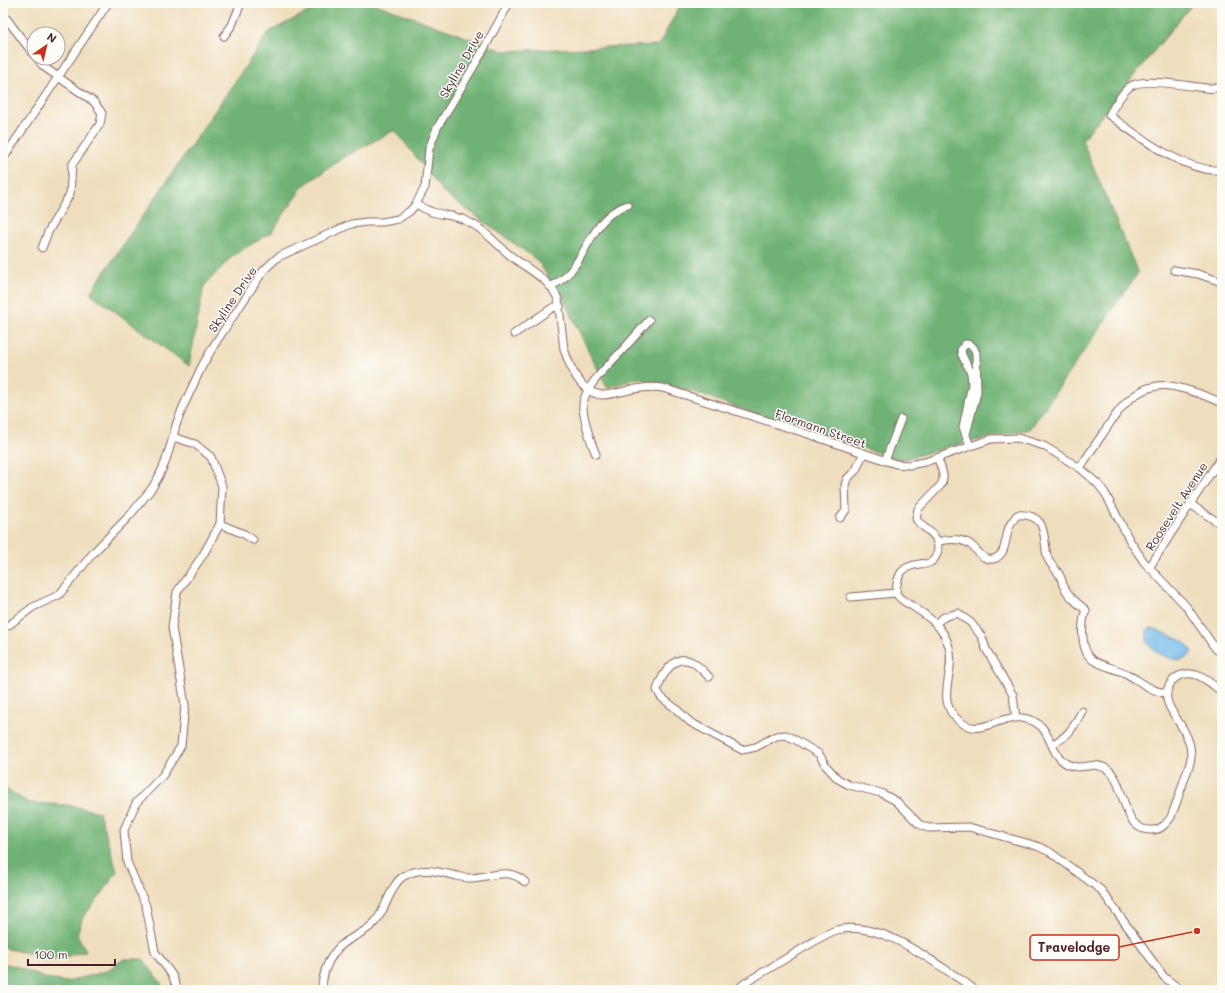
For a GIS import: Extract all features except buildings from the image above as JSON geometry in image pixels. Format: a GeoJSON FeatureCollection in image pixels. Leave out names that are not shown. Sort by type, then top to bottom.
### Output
{"type":"FeatureCollection","features":[{"type":"Feature","properties":{"kind":"street"},"geometry":{"type":"LineString","coordinates":[[3,159],[108,3]]}},
{"type":"Feature","properties":{"kind":"street"},"geometry":{"type":"LineString","coordinates":[[224,36],[232,25],[241,3]]}},
{"type":"Feature","properties":{"kind":"street","name":"Skyline Drive"},"geometry":{"type":"LineString","coordinates":[[3,628],[33,607],[58,596],[94,552],[131,514],[152,488],[159,476],[176,425],[202,366],[233,315],[264,270],[278,257],[351,224],[382,222],[398,219],[410,211],[416,204],[425,187],[430,149],[437,128],[480,56],[509,3]]}},
{"type":"Feature","properties":{"kind":"street"},"geometry":{"type":"LineString","coordinates":[[3,14],[26,44]]}},
{"type":"Feature","properties":{"kind":"street"},"geometry":{"type":"LineString","coordinates":[[42,248],[48,232],[70,194],[72,165],[100,124],[102,113],[94,102],[58,78],[43,66]]}},
{"type":"Feature","properties":{"kind":"street"},"geometry":{"type":"LineString","coordinates":[[1222,86],[1210,88],[1143,82],[1130,86],[1109,115],[1161,151],[1194,166],[1213,170],[1222,170]]}},
{"type":"Feature","properties":{"kind":"street"},"geometry":{"type":"LineString","coordinates":[[416,204],[432,212],[465,220],[481,229],[511,256],[551,286],[560,306],[564,349],[578,380],[589,390]]}},
{"type":"Feature","properties":{"kind":"street"},"geometry":{"type":"LineString","coordinates":[[551,286],[565,277],[603,221],[612,212],[620,207],[628,205]]}},
{"type":"Feature","properties":{"kind":"street"},"geometry":{"type":"LineString","coordinates":[[1174,270],[1198,274],[1222,282]]}},
{"type":"Feature","properties":{"kind":"street"},"geometry":{"type":"LineString","coordinates":[[514,334],[552,308],[560,306]]}},
{"type":"Feature","properties":{"kind":"street"},"geometry":{"type":"LineString","coordinates":[[596,454],[583,410],[583,403],[598,376],[649,320]]}},
{"type":"Feature","properties":{"kind":"street"},"geometry":{"type":"LineString","coordinates":[[966,434],[977,392],[976,353],[974,347],[970,344],[966,344],[961,350],[971,373],[972,384],[963,421],[963,427],[970,446]]}},
{"type":"Feature","properties":{"kind":"street"},"geometry":{"type":"LineString","coordinates":[[1080,468],[1118,410],[1140,392],[1158,385],[1174,387],[1192,391],[1222,403]]}},
{"type":"Feature","properties":{"kind":"street","name":"Flormann Street"},"geometry":{"type":"LineString","coordinates":[[589,390],[602,395],[644,387],[663,388],[896,464],[909,465],[938,459],[991,439],[1018,438],[1044,446],[1080,468],[1098,484],[1105,494],[1130,541],[1149,568],[1186,606],[1215,648],[1222,654]]}},
{"type":"Feature","properties":{"kind":"street"},"geometry":{"type":"LineString","coordinates":[[885,461],[902,419]]}},
{"type":"Feature","properties":{"kind":"street"},"geometry":{"type":"LineString","coordinates":[[173,437],[195,444],[211,457],[222,486],[220,524],[203,554],[177,592],[172,626],[185,705],[180,746],[163,775],[136,803],[124,830],[127,862],[146,906],[155,952],[172,975],[178,990]]}},
{"type":"Feature","properties":{"kind":"street"},"geometry":{"type":"LineString","coordinates":[[840,518],[846,510],[845,485],[847,479],[856,470],[863,454]]}},
{"type":"Feature","properties":{"kind":"street","name":"Roosevelt Avenue"},"geometry":{"type":"LineString","coordinates":[[1149,568],[1222,456]]}},
{"type":"Feature","properties":{"kind":"street"},"geometry":{"type":"LineString","coordinates":[[938,459],[943,481],[918,509],[916,520],[935,537],[938,551],[936,557],[927,564],[908,566],[896,579],[896,592],[902,600],[924,613],[936,623],[946,638],[951,653],[946,700],[954,716],[965,725],[974,728],[983,728],[1002,720],[1016,718],[1034,722],[1045,731],[1057,755],[1062,761],[1069,765],[1078,767],[1095,765],[1108,769],[1117,780],[1126,809],[1132,821],[1142,829],[1156,830],[1166,824],[1171,817],[1191,757],[1185,733],[1170,707],[1166,693],[1168,688],[1175,678],[1189,673],[1202,677],[1222,692]]}},
{"type":"Feature","properties":{"kind":"street"},"geometry":{"type":"LineString","coordinates":[[1190,504],[1222,525]]}},
{"type":"Feature","properties":{"kind":"street"},"geometry":{"type":"LineString","coordinates":[[937,542],[947,539],[962,540],[969,543],[983,557],[994,559],[1002,553],[1010,526],[1017,515],[1026,514],[1032,516],[1040,523],[1043,530],[1047,558],[1060,575],[1063,586],[1072,599],[1086,610],[1082,620],[1085,648],[1088,655],[1093,660],[1127,674],[1157,692],[1166,693]]}},
{"type":"Feature","properties":{"kind":"street"},"geometry":{"type":"LineString","coordinates":[[220,524],[244,534],[253,540]]}},
{"type":"Feature","properties":{"kind":"street"},"geometry":{"type":"LineString","coordinates":[[851,598],[896,592]]}},
{"type":"Feature","properties":{"kind":"street"},"geometry":{"type":"LineString","coordinates":[[936,623],[944,617],[958,613],[976,628],[982,636],[986,649],[1013,695],[1016,718]]}},
{"type":"Feature","properties":{"kind":"street"},"geometry":{"type":"LineString","coordinates":[[709,677],[692,662],[684,660],[669,666],[663,675],[657,690],[661,697],[690,722],[742,750],[756,747],[776,736],[794,738],[819,754],[826,766],[838,779],[849,785],[886,795],[896,802],[919,824],[928,828],[969,827],[1037,846],[1050,852],[1101,890],[1164,977],[1181,990]]}},
{"type":"Feature","properties":{"kind":"street"},"geometry":{"type":"LineString","coordinates":[[1052,744],[1064,738],[1073,729],[1082,711]]}},
{"type":"Feature","properties":{"kind":"street"},"geometry":{"type":"LineString","coordinates":[[322,990],[322,981],[326,968],[334,952],[349,939],[365,931],[375,923],[382,913],[396,884],[402,876],[416,871],[428,870],[469,878],[501,873],[521,878],[525,882]]}},
{"type":"Feature","properties":{"kind":"street"},"geometry":{"type":"LineString","coordinates":[[737,990],[745,983],[836,930],[854,927],[871,930],[894,938],[975,990]]}},
{"type":"Feature","properties":{"kind":"green space"},"geometry":{"type":"Polygon","coordinates":[[[325,3],[374,3],[504,51],[659,45],[681,3],[1193,3],[1082,140],[1138,273],[1030,429],[952,446],[901,460],[764,417],[691,391],[638,378],[607,388],[563,299],[537,260],[444,193],[395,130],[346,156],[303,186],[272,232],[232,256],[204,286],[189,366],[90,293],[269,32],[325,3]]]}},
{"type":"Feature","properties":{"kind":"green space"},"geometry":{"type":"Polygon","coordinates":[[[3,787],[29,803],[68,805],[99,812],[117,871],[103,893],[83,917],[77,934],[86,951],[57,959],[3,948],[3,787]]]}},
{"type":"Feature","properties":{"kind":"green space"},"geometry":{"type":"Polygon","coordinates":[[[124,959],[143,959],[161,983],[163,990],[3,990],[3,963],[18,967],[47,979],[67,982],[106,971],[124,959]]]}},
{"type":"Feature","properties":{"kind":"water"},"geometry":{"type":"Polygon","coordinates":[[[1150,628],[1180,640],[1192,651],[1188,657],[1183,660],[1177,660],[1162,655],[1147,642],[1147,630],[1150,628]]]}},
{"type":"Feature","properties":{"kind":"place","name":"Travelodge"},"geometry":{"type":"Point","coordinates":[1197,931]}}]}
